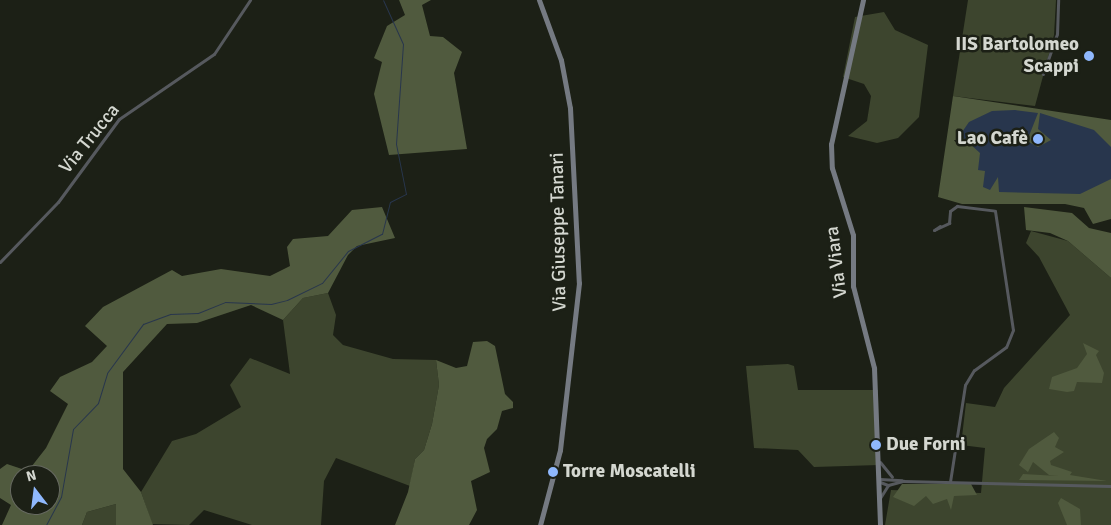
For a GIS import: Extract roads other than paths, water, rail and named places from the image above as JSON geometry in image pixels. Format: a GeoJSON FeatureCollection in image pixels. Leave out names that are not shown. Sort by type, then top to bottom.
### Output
{"type":"FeatureCollection","features":[{"type":"Feature","properties":{"kind":"street","name":"Via Trucca"},"geometry":{"type":"LineString","coordinates":[[0,262],[58,202],[119,119],[214,54],[250,0]]}},
{"type":"Feature","properties":{"kind":"street","name":"Via Giuseppe Tanari"},"geometry":{"type":"LineString","coordinates":[[539,0],[561,60],[570,108],[579,283],[560,450],[540,525]]}},
{"type":"Feature","properties":{"kind":"street","name":"Via Viara"},"geometry":{"type":"LineString","coordinates":[[863,0],[831,144],[832,168],[853,235],[852,286],[874,368],[880,462],[880,525]]}},
{"type":"Feature","properties":{"kind":"street"},"geometry":{"type":"LineString","coordinates":[[1043,74],[1058,34],[1058,0]]}},
{"type":"Feature","properties":{"kind":"street"},"geometry":{"type":"LineString","coordinates":[[940,226],[949,223],[950,211],[957,206],[995,211],[1013,330],[1006,347],[974,370],[965,385],[950,482]]}},
{"type":"Feature","properties":{"kind":"street"},"geometry":{"type":"LineString","coordinates":[[880,462],[892,477]]}},
{"type":"Feature","properties":{"kind":"street"},"geometry":{"type":"LineString","coordinates":[[880,480],[892,477],[903,480],[950,482],[1111,486]]}},
{"type":"Feature","properties":{"kind":"street"},"geometry":{"type":"LineString","coordinates":[[880,480],[888,485]]}},
{"type":"Feature","properties":{"kind":"street"},"geometry":{"type":"LineString","coordinates":[[880,498],[888,485],[903,480]]}},
{"type":"Feature","properties":{"kind":"water"},"geometry":{"type":"Polygon","coordinates":[[[1015,110],[1038,113],[1027,141],[1038,147],[1051,140],[1038,129],[1040,113],[1094,130],[1111,147],[1111,179],[1080,194],[999,192],[998,177],[990,190],[983,187],[985,171],[978,170],[980,153],[960,135],[969,122],[992,111],[1015,110]]]}},
{"type":"Feature","properties":{"kind":"waterway"},"geometry":{"type":"LineString","coordinates":[[46,525],[61,497],[73,429],[98,403],[107,373],[143,324],[170,314],[198,313],[225,302],[271,304],[287,300],[322,283],[348,251],[382,234],[390,202],[406,194],[396,144],[403,44],[383,0]]}},
{"type":"Feature","properties":{"kind":"place","name":"IIS Bartolomeo Scappi"},"geometry":{"type":"Point","coordinates":[1089,56]}},
{"type":"Feature","properties":{"kind":"place","name":"Lao Cafè"},"geometry":{"type":"Point","coordinates":[1038,139]}},
{"type":"Feature","properties":{"kind":"place","name":"Due Forni"},"geometry":{"type":"Point","coordinates":[876,445]}},
{"type":"Feature","properties":{"kind":"place","name":"Torre Moscatelli"},"geometry":{"type":"Point","coordinates":[553,472]}}]}
